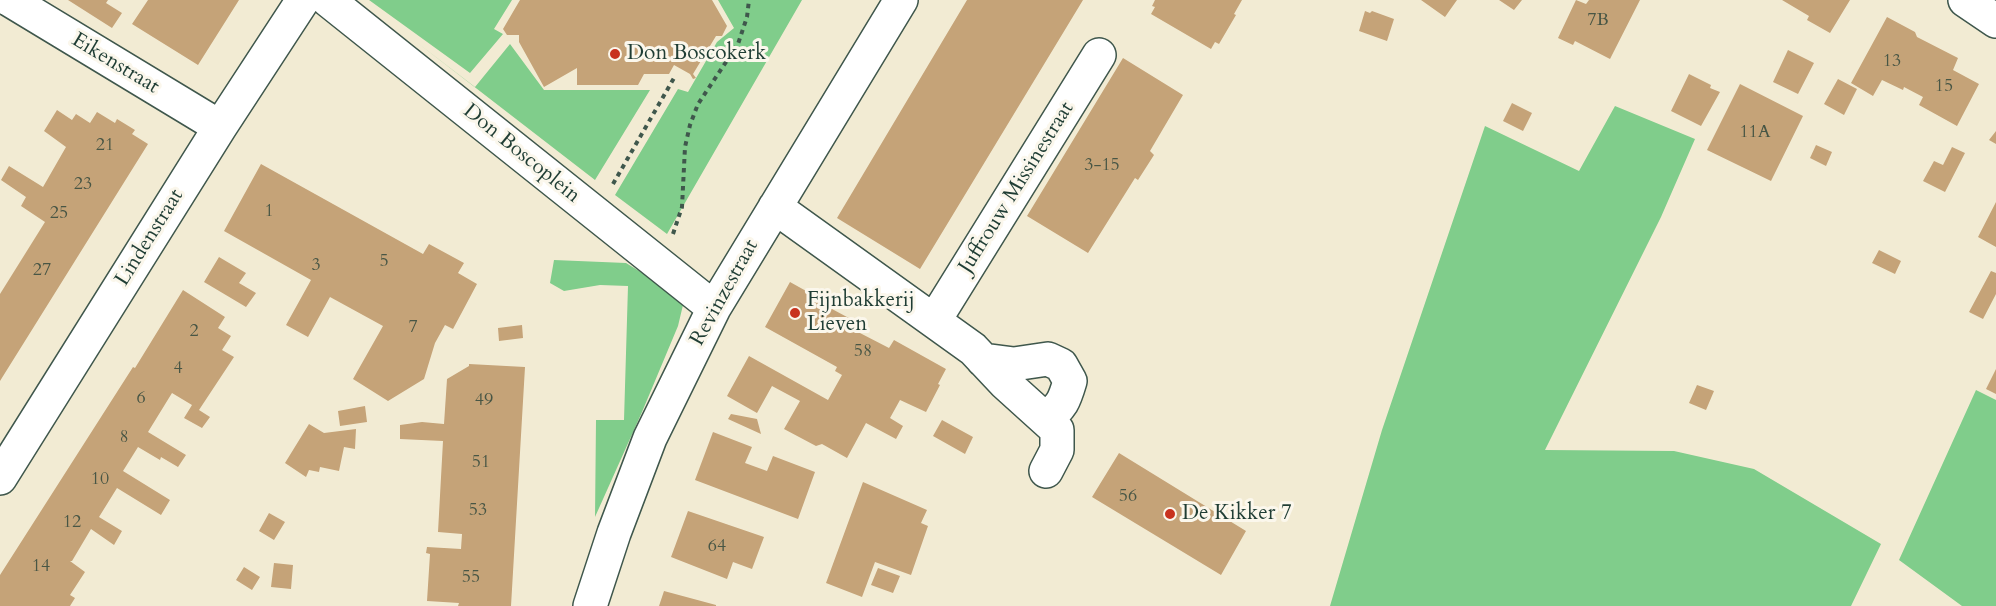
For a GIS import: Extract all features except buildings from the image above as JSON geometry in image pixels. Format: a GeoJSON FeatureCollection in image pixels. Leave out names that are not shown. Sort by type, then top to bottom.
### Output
{"type":"FeatureCollection","features":[{"type":"Feature","properties":{"kind":"street","name":"Eikenstraat"},"geometry":{"type":"LineString","coordinates":[[10,0],[220,127]]}},
{"type":"Feature","properties":{"kind":"street","name":"Lindenstraat"},"geometry":{"type":"LineString","coordinates":[[0,478],[220,127],[303,0]]}},
{"type":"Feature","properties":{"kind":"street","name":"Don Boscoplein"},"geometry":{"type":"LineString","coordinates":[[328,0],[714,308]]}},
{"type":"Feature","properties":{"kind":"street","name":"Revinzestraat"},"geometry":{"type":"LineString","coordinates":[[590,606],[614,533],[650,438],[714,308],[901,0]]}},
{"type":"Feature","properties":{"kind":"street"},"geometry":{"type":"LineString","coordinates":[[1965,0],[1996,21]]}},
{"type":"Feature","properties":{"kind":"street","name":"Juffrouw Missinestraat"},"geometry":{"type":"LineString","coordinates":[[934,321],[1099,55]]}},
{"type":"Feature","properties":{"kind":"street"},"geometry":{"type":"LineString","coordinates":[[775,207],[973,349],[1005,383],[1045,417],[1057,430],[1058,450],[1046,471]]}},
{"type":"Feature","properties":{"kind":"street"},"geometry":{"type":"LineString","coordinates":[[983,360],[1014,364],[1048,359],[1061,365],[1070,381],[1061,408],[1045,417]]}},
{"type":"Feature","properties":{"kind":"path"},"geometry":{"type":"LineString","coordinates":[[657,263],[673,234],[682,207],[683,168],[690,125],[699,104],[738,44],[747,17],[749,0]]}},
{"type":"Feature","properties":{"kind":"path"},"geometry":{"type":"LineString","coordinates":[[596,214],[674,78]]}},
{"type":"Feature","properties":{"kind":"green space"},"geometry":{"type":"Polygon","coordinates":[[[369,0],[512,0],[494,29],[503,34],[470,73],[369,0]]]}},
{"type":"Feature","properties":{"kind":"green space"},"geometry":{"type":"Polygon","coordinates":[[[718,0],[802,0],[667,234],[615,195],[678,89],[688,92],[717,42],[734,28],[718,0]]]}},
{"type":"Feature","properties":{"kind":"green space"},"geometry":{"type":"Polygon","coordinates":[[[415,41],[475,87],[510,44],[544,90],[650,90],[595,180],[415,41]]]}},
{"type":"Feature","properties":{"kind":"green space"},"geometry":{"type":"Polygon","coordinates":[[[1615,106],[1695,139],[1661,217],[1545,450],[1674,451],[1754,469],[1881,544],[1851,606],[1330,606],[1382,430],[1485,126],[1579,171],[1615,106]]]}},
{"type":"Feature","properties":{"kind":"green space"},"geometry":{"type":"Polygon","coordinates":[[[554,260],[626,263],[662,285],[683,305],[678,326],[595,517],[596,420],[624,420],[628,286],[600,285],[564,291],[550,283],[554,260]]]}},
{"type":"Feature","properties":{"kind":"green space"},"geometry":{"type":"Polygon","coordinates":[[[1976,390],[1996,400],[1996,606],[1962,606],[1899,560],[1976,390]]]}},
{"type":"Feature","properties":{"kind":"place","name":"Don Boscokerk"},"geometry":{"type":"Point","coordinates":[615,54]}},
{"type":"Feature","properties":{"kind":"place","name":"Fijnbakkerij Lieven"},"geometry":{"type":"Point","coordinates":[795,313]}},
{"type":"Feature","properties":{"kind":"place","name":"De Kikker 7"},"geometry":{"type":"Point","coordinates":[1170,514]}}]}
